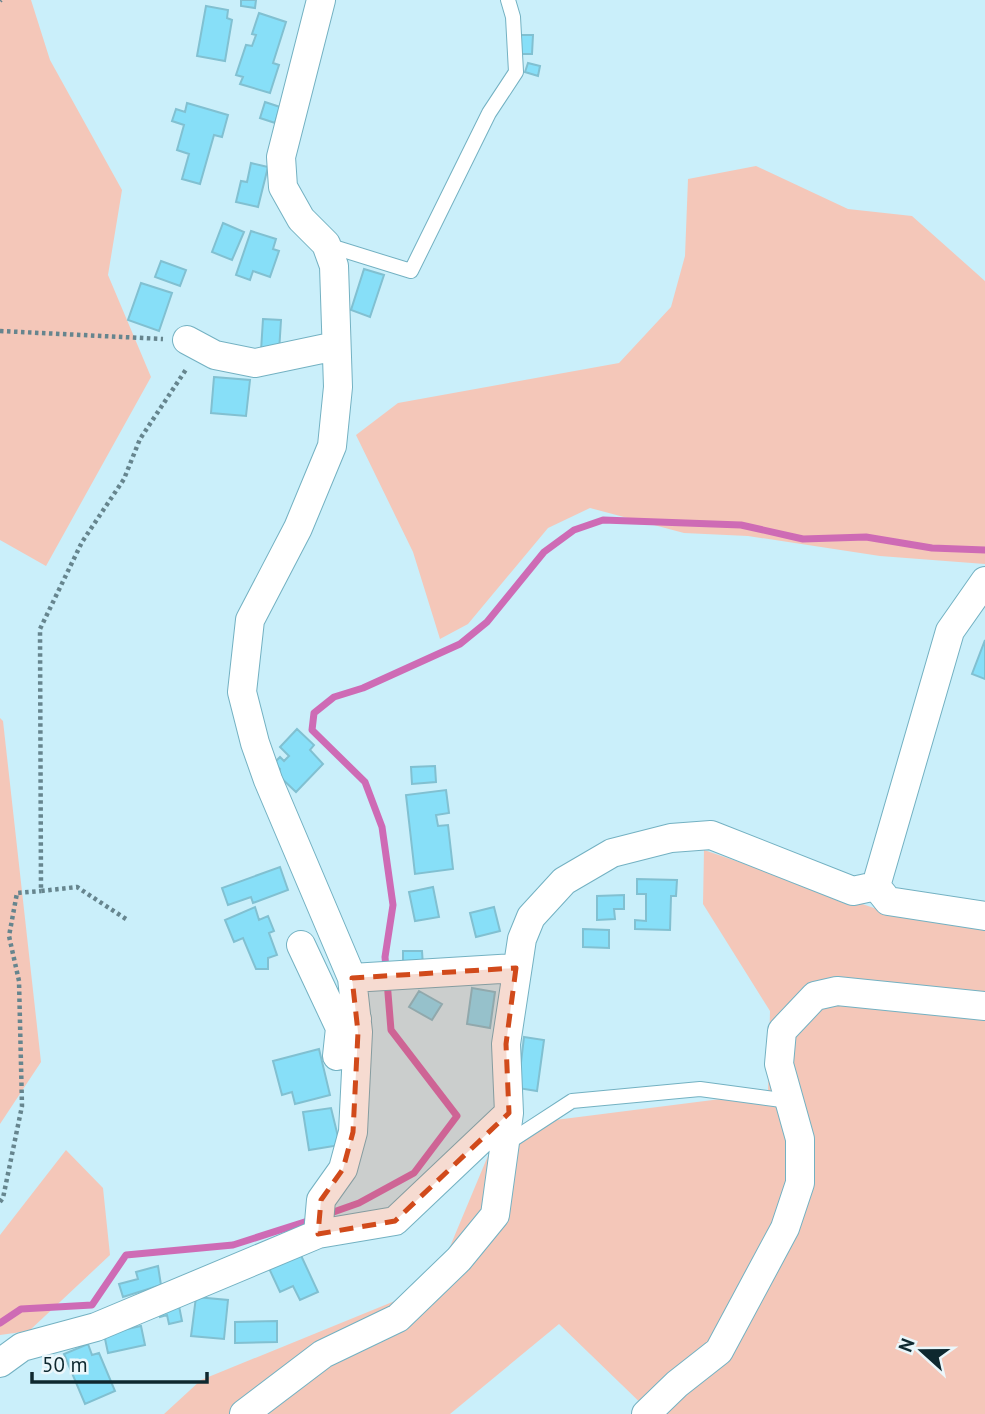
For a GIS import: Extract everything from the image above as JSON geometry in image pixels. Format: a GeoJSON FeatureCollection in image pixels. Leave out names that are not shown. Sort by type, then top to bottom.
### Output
{"type":"FeatureCollection","features":[{"type":"Feature","properties":{"kind":"street"},"geometry":{"type":"LineString","coordinates":[[321,0],[281,156],[283,187],[301,219],[326,244],[334,266],[338,387],[332,446],[298,528],[250,620],[242,692],[268,780],[360,977],[345,1034]]}},
{"type":"Feature","properties":{"kind":"street"},"geometry":{"type":"LineString","coordinates":[[187,340],[215,355],[256,363],[336,345]]}},
{"type":"Feature","properties":{"kind":"street"},"geometry":{"type":"LineString","coordinates":[[876,886],[950,631],[985,581]]}},
{"type":"Feature","properties":{"kind":"street"},"geometry":{"type":"LineString","coordinates":[[244,1414],[323,1354],[398,1318],[451,1268],[495,1215],[509,1113],[506,1044],[516,968],[522,939],[531,917],[564,881],[612,853],[671,838],[711,835],[853,891],[876,886]]}},
{"type":"Feature","properties":{"kind":"street"},"geometry":{"type":"LineString","coordinates":[[876,886],[888,901],[985,916]]}},
{"type":"Feature","properties":{"kind":"street"},"geometry":{"type":"LineString","coordinates":[[301,945],[345,1034]]}},
{"type":"Feature","properties":{"kind":"street"},"geometry":{"type":"LineString","coordinates":[[360,977],[516,968]]}},
{"type":"Feature","properties":{"kind":"street"},"geometry":{"type":"LineString","coordinates":[[646,1414],[677,1384],[719,1351],[785,1228],[800,1183],[800,1139],[779,1064],[782,1031],[815,996],[837,991],[985,1006]]}},
{"type":"Feature","properties":{"kind":"street"},"geometry":{"type":"LineString","coordinates":[[319,1220],[343,1169],[353,1132],[358,1031],[345,1034]]}},
{"type":"Feature","properties":{"kind":"street"},"geometry":{"type":"LineString","coordinates":[[0,1363],[22,1347],[96,1327],[319,1220],[395,1221],[509,1113]]}},
{"type":"Feature","properties":{"kind":"lane"},"geometry":{"type":"LineString","coordinates":[[326,244],[411,271],[489,113],[516,72],[513,17],[508,0]]}},
{"type":"Feature","properties":{"kind":"lane"},"geometry":{"type":"LineString","coordinates":[[505,1144],[572,1101],[699,1090],[789,1101]]}},
{"type":"Feature","properties":{"kind":"path"},"geometry":{"type":"LineString","coordinates":[[0,331],[187,340],[191,363],[140,439],[124,479],[82,542],[40,629],[41,891]]}},
{"type":"Feature","properties":{"kind":"path"},"geometry":{"type":"LineString","coordinates":[[0,1202],[22,1106],[19,981],[9,936],[17,893],[77,887],[126,919]]}},
{"type":"Feature","properties":{"kind":"highlighted area"},"geometry":{"type":"Polygon","coordinates":[[[516,968],[506,1044],[509,1113],[395,1221],[318,1234],[321,1200],[343,1169],[353,1132],[358,1032],[352,978],[516,968]]]}},
{"type":"Feature","properties":{"kind":"shaded area"},"geometry":{"type":"Polygon","coordinates":[[[0,0],[31,0],[50,60],[122,190],[108,275],[151,377],[46,566],[0,540],[0,0]]]}},
{"type":"Feature","properties":{"kind":"shaded area"},"geometry":{"type":"Polygon","coordinates":[[[756,166],[848,209],[912,216],[985,281],[985,564],[880,556],[748,536],[684,533],[590,508],[548,528],[468,624],[440,639],[413,552],[356,435],[398,403],[619,363],[671,307],[685,256],[688,179],[756,166]]]}},
{"type":"Feature","properties":{"kind":"shaded area"},"geometry":{"type":"Polygon","coordinates":[[[0,718],[3,721],[41,1062],[0,1124],[0,718]]]}},
{"type":"Feature","properties":{"kind":"shaded area"},"geometry":{"type":"Polygon","coordinates":[[[704,850],[874,908],[985,924],[985,1414],[652,1414],[559,1324],[450,1414],[164,1414],[201,1380],[434,1285],[500,1127],[768,1093],[770,1011],[703,904],[704,850]]]}},
{"type":"Feature","properties":{"kind":"shaded area"},"geometry":{"type":"Polygon","coordinates":[[[66,1150],[103,1188],[110,1255],[29,1331],[0,1335],[0,1235],[66,1150]]]}},
{"type":"Feature","properties":{"kind":"building"},"geometry":{"type":"Polygon","coordinates":[[[241,0],[256,0],[255,8],[241,6],[241,0]]]}},
{"type":"Feature","properties":{"kind":"building"},"geometry":{"type":"Polygon","coordinates":[[[206,6],[228,10],[227,18],[232,20],[225,61],[197,56],[206,6]]]}},
{"type":"Feature","properties":{"kind":"building"},"geometry":{"type":"Polygon","coordinates":[[[259,13],[286,22],[273,63],[279,65],[270,93],[240,84],[243,77],[236,75],[246,45],[252,46],[256,35],[252,34],[259,13]]]}},
{"type":"Feature","properties":{"kind":"building"},"geometry":{"type":"Polygon","coordinates":[[[519,35],[533,35],[532,54],[519,54],[519,35]]]}},
{"type":"Feature","properties":{"kind":"building"},"geometry":{"type":"Polygon","coordinates":[[[528,63],[540,66],[538,76],[525,72],[528,63]]]}},
{"type":"Feature","properties":{"kind":"building"},"geometry":{"type":"Polygon","coordinates":[[[265,102],[280,107],[275,123],[260,118],[265,102]]]}},
{"type":"Feature","properties":{"kind":"building"},"geometry":{"type":"Polygon","coordinates":[[[187,103],[228,115],[222,137],[214,135],[200,184],[182,179],[189,154],[177,150],[184,125],[172,121],[176,109],[185,112],[187,103]]]}},
{"type":"Feature","properties":{"kind":"building"},"geometry":{"type":"Polygon","coordinates":[[[251,163],[268,167],[258,207],[236,202],[241,181],[247,182],[251,163]]]}},
{"type":"Feature","properties":{"kind":"building"},"geometry":{"type":"Polygon","coordinates":[[[223,223],[244,232],[232,260],[212,252],[223,223]]]}},
{"type":"Feature","properties":{"kind":"building"},"geometry":{"type":"Polygon","coordinates":[[[251,231],[276,239],[273,249],[279,251],[270,277],[253,271],[250,280],[236,275],[251,231]]]}},
{"type":"Feature","properties":{"kind":"building"},"geometry":{"type":"Polygon","coordinates":[[[161,261],[186,270],[180,286],[155,277],[161,261]]]}},
{"type":"Feature","properties":{"kind":"building"},"geometry":{"type":"Polygon","coordinates":[[[364,269],[384,275],[370,317],[351,310],[364,269]]]}},
{"type":"Feature","properties":{"kind":"building"},"geometry":{"type":"Polygon","coordinates":[[[141,283],[172,293],[159,331],[128,320],[141,283]]]}},
{"type":"Feature","properties":{"kind":"building"},"geometry":{"type":"Polygon","coordinates":[[[263,319],[281,320],[279,352],[261,351],[263,319]]]}},
{"type":"Feature","properties":{"kind":"building"},"geometry":{"type":"Polygon","coordinates":[[[214,377],[250,380],[246,416],[211,413],[214,377]]]}},
{"type":"Feature","properties":{"kind":"building"},"geometry":{"type":"Polygon","coordinates":[[[985,640],[985,679],[972,674],[985,640]]]}},
{"type":"Feature","properties":{"kind":"building"},"geometry":{"type":"Polygon","coordinates":[[[297,729],[314,745],[310,750],[323,764],[296,792],[278,775],[280,769],[274,763],[280,757],[284,761],[289,756],[280,747],[297,729]]]}},
{"type":"Feature","properties":{"kind":"building"},"geometry":{"type":"Polygon","coordinates":[[[435,766],[436,782],[412,784],[411,767],[435,766]]]}},
{"type":"Feature","properties":{"kind":"building"},"geometry":{"type":"Polygon","coordinates":[[[446,790],[449,813],[436,815],[438,826],[448,825],[453,869],[415,874],[406,795],[446,790]]]}},
{"type":"Feature","properties":{"kind":"building"},"geometry":{"type":"Polygon","coordinates":[[[280,867],[288,890],[253,903],[251,897],[228,905],[222,888],[280,867]]]}},
{"type":"Feature","properties":{"kind":"building"},"geometry":{"type":"Polygon","coordinates":[[[637,879],[677,880],[676,896],[671,896],[670,930],[635,929],[635,920],[646,921],[646,894],[637,894],[637,879]]]}},
{"type":"Feature","properties":{"kind":"building"},"geometry":{"type":"Polygon","coordinates":[[[433,887],[439,917],[415,921],[409,892],[433,887]]]}},
{"type":"Feature","properties":{"kind":"building"},"geometry":{"type":"Polygon","coordinates":[[[624,895],[624,909],[614,909],[615,919],[597,920],[597,896],[624,895]]]}},
{"type":"Feature","properties":{"kind":"building"},"geometry":{"type":"Polygon","coordinates":[[[255,907],[259,920],[268,916],[274,931],[269,933],[277,955],[268,958],[268,969],[256,969],[243,938],[234,942],[225,920],[255,907]]]}},
{"type":"Feature","properties":{"kind":"building"},"geometry":{"type":"Polygon","coordinates":[[[494,907],[500,931],[476,937],[470,913],[494,907]]]}},
{"type":"Feature","properties":{"kind":"building"},"geometry":{"type":"Polygon","coordinates":[[[583,929],[609,930],[609,948],[583,947],[583,929]]]}},
{"type":"Feature","properties":{"kind":"building"},"geometry":{"type":"Polygon","coordinates":[[[403,951],[422,951],[423,966],[403,966],[403,951]]]}},
{"type":"Feature","properties":{"kind":"building"},"geometry":{"type":"Polygon","coordinates":[[[472,988],[495,992],[490,1028],[467,1024],[472,988]]]}},
{"type":"Feature","properties":{"kind":"building"},"geometry":{"type":"Polygon","coordinates":[[[419,991],[442,1004],[432,1020],[409,1007],[419,991]]]}},
{"type":"Feature","properties":{"kind":"building"},"geometry":{"type":"Polygon","coordinates":[[[524,1037],[544,1040],[537,1091],[518,1088],[524,1037]]]}},
{"type":"Feature","properties":{"kind":"building"},"geometry":{"type":"Polygon","coordinates":[[[319,1049],[330,1095],[295,1104],[292,1092],[282,1095],[273,1061],[319,1049]]]}},
{"type":"Feature","properties":{"kind":"building"},"geometry":{"type":"Polygon","coordinates":[[[331,1108],[340,1145],[309,1150],[303,1112],[331,1108]]]}},
{"type":"Feature","properties":{"kind":"building"},"geometry":{"type":"Polygon","coordinates":[[[298,1249],[318,1292],[300,1300],[293,1286],[280,1292],[267,1264],[298,1249]]]}},
{"type":"Feature","properties":{"kind":"building"},"geometry":{"type":"Polygon","coordinates":[[[158,1266],[161,1285],[123,1297],[119,1284],[138,1279],[136,1272],[158,1266]]]}},
{"type":"Feature","properties":{"kind":"building"},"geometry":{"type":"Polygon","coordinates":[[[196,1297],[228,1300],[224,1339],[191,1336],[196,1297]]]}},
{"type":"Feature","properties":{"kind":"building"},"geometry":{"type":"Polygon","coordinates":[[[178,1301],[182,1321],[169,1324],[167,1315],[160,1317],[158,1306],[178,1301]]]}},
{"type":"Feature","properties":{"kind":"building"},"geometry":{"type":"Polygon","coordinates":[[[277,1321],[277,1342],[235,1343],[235,1322],[277,1321]]]}},
{"type":"Feature","properties":{"kind":"building"},"geometry":{"type":"Polygon","coordinates":[[[141,1326],[145,1345],[108,1353],[104,1334],[141,1326]]]}},
{"type":"Feature","properties":{"kind":"building"},"geometry":{"type":"Polygon","coordinates":[[[88,1344],[92,1355],[99,1353],[115,1391],[85,1404],[64,1354],[88,1344]]]}},
{"type":"Feature","properties":{"kind":"waterway"},"geometry":{"type":"LineString","coordinates":[[386,969],[385,957],[393,905],[382,827],[365,782],[312,730],[314,713],[334,697],[363,688],[460,644],[487,622],[544,552],[574,530],[603,520],[741,525],[803,539],[866,537],[932,548],[985,550]]}},
{"type":"Feature","properties":{"kind":"waterway"},"geometry":{"type":"LineString","coordinates":[[325,1215],[359,1203],[414,1173],[457,1116],[391,1030],[387,981]]}},
{"type":"Feature","properties":{"kind":"waterway"},"geometry":{"type":"LineString","coordinates":[[0,1323],[21,1309],[92,1305],[126,1255],[233,1245],[314,1219]]}}]}
